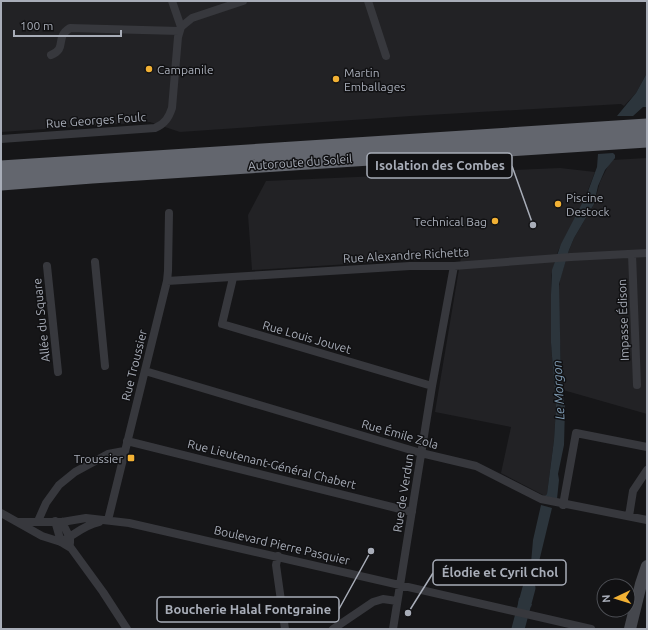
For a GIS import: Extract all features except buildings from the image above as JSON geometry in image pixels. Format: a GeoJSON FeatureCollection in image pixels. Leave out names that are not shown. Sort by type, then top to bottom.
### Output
{"type":"FeatureCollection","features":[{"type":"Feature","properties":{"kind":"highway","name":"Autoroute du Soleil"},"geometry":{"type":"LineString","coordinates":[[1,168],[641,126]]}},
{"type":"Feature","properties":{"kind":"highway","name":"Autoroute du Soleil"},"geometry":{"type":"LineString","coordinates":[[1,183],[647,140]]}},
{"type":"Feature","properties":{"kind":"street"},"geometry":{"type":"LineString","coordinates":[[172,1],[180,29]]}},
{"type":"Feature","properties":{"kind":"street"},"geometry":{"type":"LineString","coordinates":[[51,54],[57,52],[64,32],[70,28],[180,29],[192,18],[243,1]]}},
{"type":"Feature","properties":{"kind":"street"},"geometry":{"type":"LineString","coordinates":[[368,1],[386,56]]}},
{"type":"Feature","properties":{"kind":"street","name":"Rue Georges Foulc"},"geometry":{"type":"LineString","coordinates":[[1,139],[155,128],[161,125],[170,115],[172,108],[180,29]]}},
{"type":"Feature","properties":{"kind":"street","name":"Rue Troussier"},"geometry":{"type":"LineString","coordinates":[[108,520],[126,440],[167,281],[169,213]]}},
{"type":"Feature","properties":{"kind":"street","name":"Rue Alexandre Richetta"},"geometry":{"type":"LineString","coordinates":[[167,281],[410,266],[454,266],[549,258],[647,253]]}},
{"type":"Feature","properties":{"kind":"street","name":"Impasse Édison"},"geometry":{"type":"LineString","coordinates":[[632,254],[637,385]]}},
{"type":"Feature","properties":{"kind":"street"},"geometry":{"type":"LineString","coordinates":[[95,262],[105,366]]}},
{"type":"Feature","properties":{"kind":"street","name":"Allée du Square"},"geometry":{"type":"LineString","coordinates":[[47,266],[58,372]]}},
{"type":"Feature","properties":{"kind":"street","name":"Rue de Verdun"},"geometry":{"type":"LineString","coordinates":[[393,629],[432,386],[454,266]]}},
{"type":"Feature","properties":{"kind":"street","name":"Rue Louis Jouvet"},"geometry":{"type":"LineString","coordinates":[[233,278],[222,324],[432,386]]}},
{"type":"Feature","properties":{"kind":"street","name":"Rue Émile Zola"},"geometry":{"type":"LineString","coordinates":[[145,371],[422,453],[476,466],[541,500],[647,520]]}},
{"type":"Feature","properties":{"kind":"street"},"geometry":{"type":"LineString","coordinates":[[562,504],[576,433],[647,447]]}},
{"type":"Feature","properties":{"kind":"street","name":"Rue Lieutenant-Général Chabert"},"geometry":{"type":"LineString","coordinates":[[126,440],[412,512]]}},
{"type":"Feature","properties":{"kind":"street"},"geometry":{"type":"LineString","coordinates":[[38,521],[46,503],[59,485],[75,472],[108,454],[124,451]]}},
{"type":"Feature","properties":{"kind":"street"},"geometry":{"type":"LineString","coordinates":[[629,516],[633,491],[647,470]]}},
{"type":"Feature","properties":{"kind":"street"},"geometry":{"type":"LineString","coordinates":[[1,513],[42,536],[61,542],[71,548],[104,592],[127,629]]}},
{"type":"Feature","properties":{"kind":"street","name":"Boulevard Pierre Pasquier"},"geometry":{"type":"LineString","coordinates":[[18,522],[59,521],[86,518],[129,523],[591,629]]}},
{"type":"Feature","properties":{"kind":"street","name":"Boulevard Pierre Pasquier"},"geometry":{"type":"LineString","coordinates":[[61,542],[70,538],[80,529],[108,520]]}},
{"type":"Feature","properties":{"kind":"street"},"geometry":{"type":"LineString","coordinates":[[59,521],[61,542]]}},
{"type":"Feature","properties":{"kind":"street"},"geometry":{"type":"LineString","coordinates":[[59,521],[70,538],[71,548]]}},
{"type":"Feature","properties":{"kind":"street"},"geometry":{"type":"LineString","coordinates":[[278,556],[276,565],[285,629]]}},
{"type":"Feature","properties":{"kind":"street"},"geometry":{"type":"LineString","coordinates":[[630,629],[647,566]]}},
{"type":"Feature","properties":{"kind":"street"},"geometry":{"type":"LineString","coordinates":[[333,629],[372,602],[383,599],[397,601]]}},
{"type":"Feature","properties":{"kind":"shaded area"},"geometry":{"type":"Polygon","coordinates":[[[1,1],[647,1],[647,73],[636,93],[624,106],[621,104],[411,116],[180,132],[150,122],[1,132],[1,1]]]}},
{"type":"Feature","properties":{"kind":"shaded area"},"geometry":{"type":"Polygon","coordinates":[[[647,158],[647,414],[563,390],[561,381],[558,294],[560,279],[569,250],[574,238],[594,204],[600,182],[609,164],[613,160],[647,158]]]}},
{"type":"Feature","properties":{"kind":"shaded area"},"geometry":{"type":"Polygon","coordinates":[[[560,168],[595,172],[583,203],[558,251],[551,276],[551,343],[556,408],[554,440],[547,494],[545,496],[501,473],[511,427],[435,412],[461,257],[252,270],[248,215],[266,181],[560,168]]]}},
{"type":"Feature","properties":{"kind":"water"},"geometry":{"type":"Polygon","coordinates":[[[647,73],[647,107],[643,107],[633,116],[617,116],[636,93],[647,73]]]}},
{"type":"Feature","properties":{"kind":"water"},"geometry":{"type":"Polygon","coordinates":[[[613,153],[615,158],[605,170],[598,186],[594,204],[574,238],[559,284],[561,381],[565,407],[564,445],[558,474],[559,480],[557,499],[545,496],[547,494],[554,440],[556,408],[551,343],[552,270],[561,244],[587,194],[597,167],[598,154],[613,153]]]}},
{"type":"Feature","properties":{"kind":"water"},"geometry":{"type":"Polygon","coordinates":[[[541,505],[552,508],[529,603],[532,604],[531,607],[518,604],[519,598],[522,597],[531,563],[533,540],[541,505]]]}},
{"type":"Feature","properties":{"kind":"waterway","name":"Le Morgon"},"geometry":{"type":"LineString","coordinates":[[518,629],[529,588]]}},
{"type":"Feature","properties":{"kind":"place","name":"Campanile"},"geometry":{"type":"Point","coordinates":[149,69]}},
{"type":"Feature","properties":{"kind":"place","name":"Martin Emballages"},"geometry":{"type":"Point","coordinates":[336,79]}},
{"type":"Feature","properties":{"kind":"place","name":"Piscine Destock"},"geometry":{"type":"Point","coordinates":[558,204]}},
{"type":"Feature","properties":{"kind":"place","name":"Technical Bag"},"geometry":{"type":"Point","coordinates":[495,221]}},
{"type":"Feature","properties":{"kind":"place","name":"Isolation des Combes"},"geometry":{"type":"Point","coordinates":[533,225]}},
{"type":"Feature","properties":{"kind":"place","name":"Troussier"},"geometry":{"type":"Point","coordinates":[131,458]}},
{"type":"Feature","properties":{"kind":"place","name":"Boucherie Halal Fontgraine"},"geometry":{"type":"Point","coordinates":[371,551]}},
{"type":"Feature","properties":{"kind":"place","name":"Élodie et Cyril Chol"},"geometry":{"type":"Point","coordinates":[408,613]}}]}
